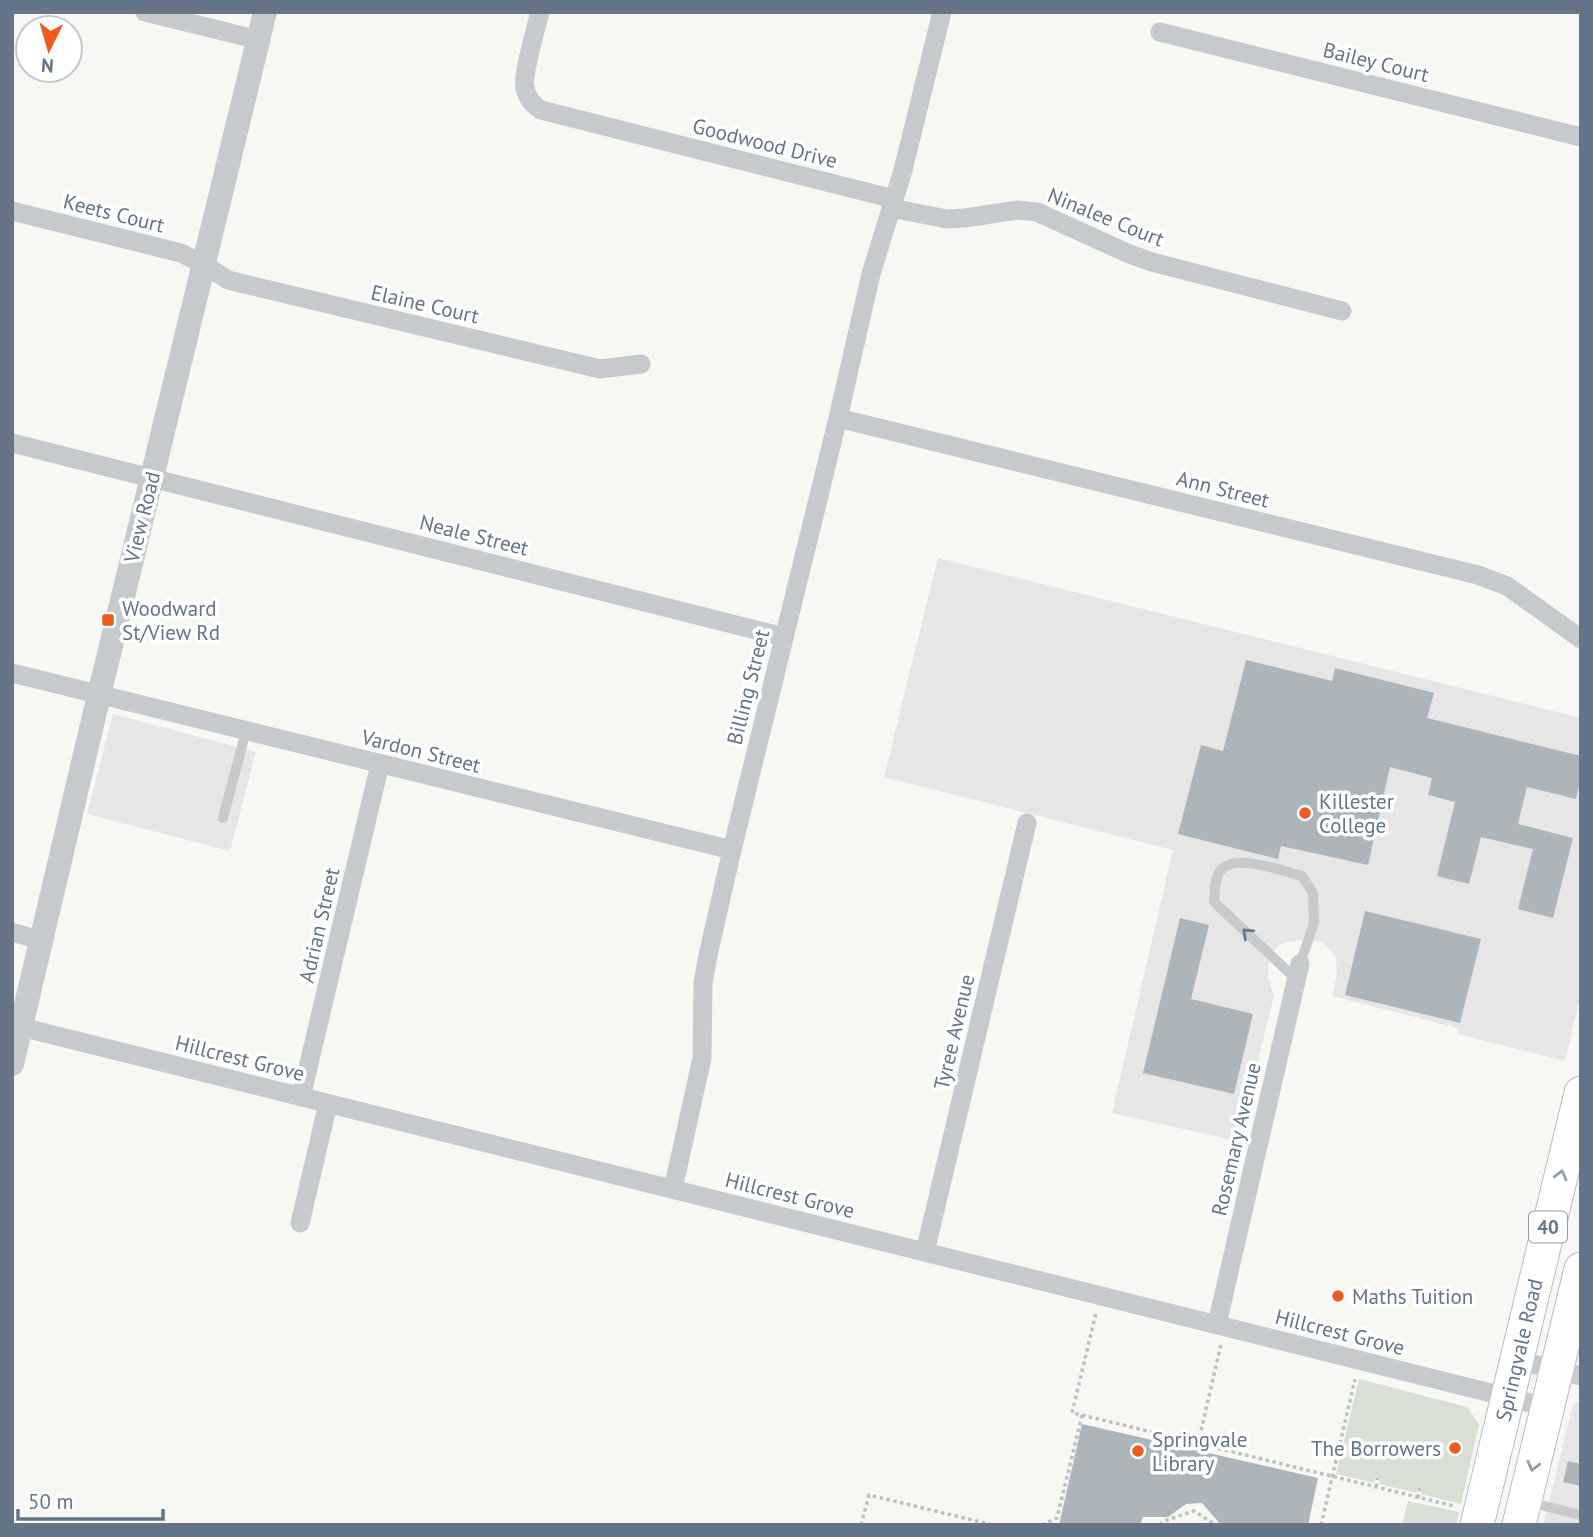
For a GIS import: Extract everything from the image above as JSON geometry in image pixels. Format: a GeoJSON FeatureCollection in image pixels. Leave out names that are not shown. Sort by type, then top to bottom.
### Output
{"type":"FeatureCollection","features":[{"type":"Feature","properties":{"kind":"highway","name":"Springvale Road"},"geometry":{"type":"LineString","coordinates":[[1469,1516],[1508,1397],[1581,1093]]}},
{"type":"Feature","properties":{"kind":"highway","name":"Springvale Road"},"geometry":{"type":"LineString","coordinates":[[1522,1513],[1548,1407],[1569,1373],[1581,1269]]}},
{"type":"Feature","properties":{"kind":"street"},"geometry":{"type":"LineString","coordinates":[[145,12],[259,40]]}},
{"type":"Feature","properties":{"kind":"street","name":"View Road"},"geometry":{"type":"LineString","coordinates":[[12,1064],[265,12]]}},
{"type":"Feature","properties":{"kind":"street","name":"Goodwood Drive"},"geometry":{"type":"LineString","coordinates":[[540,12],[524,80],[527,94],[541,110],[892,204]]}},
{"type":"Feature","properties":{"kind":"street"},"geometry":{"type":"LineString","coordinates":[[892,204],[902,174],[942,12]]}},
{"type":"Feature","properties":{"kind":"street","name":"Bailey Court"},"geometry":{"type":"LineString","coordinates":[[1160,32],[1581,137]]}},
{"type":"Feature","properties":{"kind":"street","name":"Ninalee Court"},"geometry":{"type":"LineString","coordinates":[[892,204],[947,219],[1018,210],[1037,212],[1138,258],[1342,311]]}},
{"type":"Feature","properties":{"kind":"street","name":"Billing Street"},"geometry":{"type":"LineString","coordinates":[[673,1189],[702,1058],[703,984],[732,850],[871,274],[892,204]]}},
{"type":"Feature","properties":{"kind":"street","name":"Keets Court"},"geometry":{"type":"LineString","coordinates":[[12,211],[181,253],[203,264]]}},
{"type":"Feature","properties":{"kind":"street","name":"Elaine Court"},"geometry":{"type":"LineString","coordinates":[[203,264],[228,279],[600,369],[641,364]]}},
{"type":"Feature","properties":{"kind":"street","name":"Ann Street"},"geometry":{"type":"LineString","coordinates":[[838,418],[1478,575],[1507,586],[1581,639]]}},
{"type":"Feature","properties":{"kind":"street","name":"Neale Street"},"geometry":{"type":"LineString","coordinates":[[12,443],[784,637]]}},
{"type":"Feature","properties":{"kind":"street","name":"Vardon Street"},"geometry":{"type":"LineString","coordinates":[[12,673],[732,850]]}},
{"type":"Feature","properties":{"kind":"street","name":"Adrian Street"},"geometry":{"type":"LineString","coordinates":[[301,1097],[380,764]]}},
{"type":"Feature","properties":{"kind":"street","name":"Tyree Avenue"},"geometry":{"type":"LineString","coordinates":[[925,1252],[1027,823]]}},
{"type":"Feature","properties":{"kind":"street"},"geometry":{"type":"LineString","coordinates":[[12,932],[42,941]]}},
{"type":"Feature","properties":{"kind":"street","name":"Rosemary Avenue"},"geometry":{"type":"LineString","coordinates":[[1217,1324],[1299,972]]}},
{"type":"Feature","properties":{"kind":"street","name":"Hillcrest Grove"},"geometry":{"type":"LineString","coordinates":[[21,1027],[1548,1407]]}},
{"type":"Feature","properties":{"kind":"street"},"geometry":{"type":"LineString","coordinates":[[300,1223],[328,1104]]}},
{"type":"Feature","properties":{"kind":"street"},"geometry":{"type":"LineString","coordinates":[[1517,1360],[1569,1373]]}},
{"type":"Feature","properties":{"kind":"lane"},"geometry":{"type":"LineString","coordinates":[[223,818],[246,732]]}},
{"type":"Feature","properties":{"kind":"lane"},"geometry":{"type":"LineString","coordinates":[[1246,862],[1302,876],[1313,892],[1314,923],[1299,972],[1214,902],[1215,885],[1221,870],[1233,863],[1246,862]]}},
{"type":"Feature","properties":{"kind":"lane"},"geometry":{"type":"LineString","coordinates":[[1522,1513],[1581,1515]]}},
{"type":"Feature","properties":{"kind":"path"},"geometry":{"type":"LineString","coordinates":[[1096,1314],[1072,1413],[1418,1497],[1469,1516]]}},
{"type":"Feature","properties":{"kind":"path"},"geometry":{"type":"LineString","coordinates":[[1198,1444],[1222,1344]]}},
{"type":"Feature","properties":{"kind":"path"},"geometry":{"type":"LineString","coordinates":[[1321,1525],[1356,1377]]}},
{"type":"Feature","properties":{"kind":"path"},"geometry":{"type":"LineString","coordinates":[[1056,1525],[1082,1415]]}},
{"type":"Feature","properties":{"kind":"path"},"geometry":{"type":"LineString","coordinates":[[1376,1487],[1378,1478]]}},
{"type":"Feature","properties":{"kind":"path"},"geometry":{"type":"LineString","coordinates":[[1418,1497],[1420,1488]]}},
{"type":"Feature","properties":{"kind":"path"},"geometry":{"type":"LineString","coordinates":[[861,1525],[869,1495],[993,1525]]}},
{"type":"Feature","properties":{"kind":"path"},"geometry":{"type":"LineString","coordinates":[[1160,1525],[1164,1521],[1194,1511],[1216,1525]]}},
{"type":"Feature","properties":{"kind":"path"},"geometry":{"type":"LineString","coordinates":[[1042,1525],[1057,1518]]}},
{"type":"Feature","properties":{"kind":"shaded area","name":"Killester College"},"geometry":{"type":"Polygon","coordinates":[[[938,558],[1581,718],[1581,994],[1565,1061],[1458,1034],[1458,1028],[1332,996],[1337,975],[1336,958],[1322,942],[1302,940],[1283,943],[1274,950],[1269,962],[1268,977],[1274,996],[1238,1141],[1112,1113],[1173,850],[884,777],[938,558]]]}},
{"type":"Feature","properties":{"kind":"shaded area"},"geometry":{"type":"Polygon","coordinates":[[[113,714],[256,752],[230,851],[87,814],[113,714]]]}},
{"type":"Feature","properties":{"kind":"shaded area"},"geometry":{"type":"Polygon","coordinates":[[[1359,1379],[1467,1407],[1479,1424],[1461,1504],[1421,1494],[1422,1488],[1418,1488],[1417,1493],[1379,1484],[1381,1479],[1376,1477],[1374,1483],[1336,1474],[1359,1379]]]}},
{"type":"Feature","properties":{"kind":"shaded area"},"geometry":{"type":"Polygon","coordinates":[[[1581,1401],[1581,1525],[1543,1525],[1573,1404],[1581,1401]]]}},
{"type":"Feature","properties":{"kind":"shaded area"},"geometry":{"type":"Polygon","coordinates":[[[1408,1501],[1459,1512],[1456,1525],[1402,1525],[1408,1501]]]}},
{"type":"Feature","properties":{"kind":"building"},"geometry":{"type":"Polygon","coordinates":[[[1246,660],[1332,681],[1335,668],[1434,693],[1427,718],[1581,756],[1581,778],[1576,799],[1527,787],[1518,824],[1573,838],[1553,918],[1518,909],[1533,849],[1481,837],[1469,884],[1437,876],[1455,802],[1428,795],[1432,778],[1390,767],[1368,865],[1281,846],[1278,859],[1178,834],[1201,745],[1223,751],[1246,660]]]}},
{"type":"Feature","properties":{"kind":"building"},"geometry":{"type":"Polygon","coordinates":[[[1365,911],[1481,939],[1460,1023],[1345,995],[1365,911]]]}},
{"type":"Feature","properties":{"kind":"building"},"geometry":{"type":"Polygon","coordinates":[[[1180,918],[1209,925],[1191,999],[1253,1014],[1234,1094],[1143,1073],[1180,918]]]}},
{"type":"Feature","properties":{"kind":"building","name":"Springvale Library"},"geometry":{"type":"Polygon","coordinates":[[[1082,1424],[1318,1478],[1308,1525],[1221,1525],[1202,1503],[1186,1504],[1168,1517],[1143,1517],[1140,1525],[1059,1525],[1082,1424]]]}},
{"type":"Feature","properties":{"kind":"building"},"geometry":{"type":"Polygon","coordinates":[[[1568,1461],[1581,1464],[1581,1486],[1563,1482],[1568,1461]]]}},
{"type":"Feature","properties":{"kind":"place","name":"Woodward St/View Rd"},"geometry":{"type":"Point","coordinates":[108,620]}},
{"type":"Feature","properties":{"kind":"place","name":"Killester College"},"geometry":{"type":"Point","coordinates":[1305,813]}},
{"type":"Feature","properties":{"kind":"place","name":"Maths Tuition"},"geometry":{"type":"Point","coordinates":[1338,1296]}},
{"type":"Feature","properties":{"kind":"place","name":"The Borrowers"},"geometry":{"type":"Point","coordinates":[1455,1448]}},
{"type":"Feature","properties":{"kind":"place","name":"Springvale Library"},"geometry":{"type":"Point","coordinates":[1138,1451]}}]}
